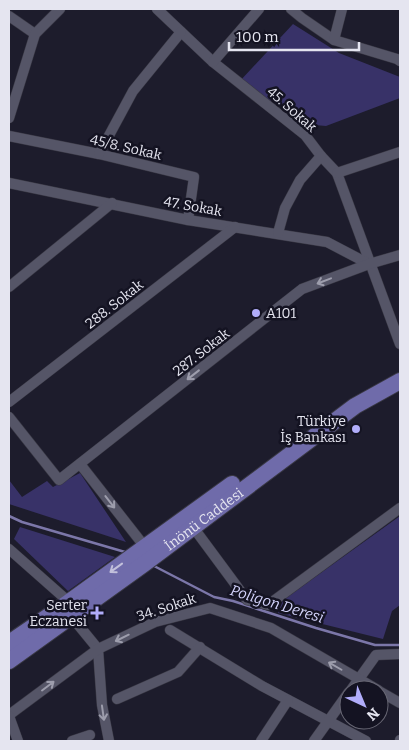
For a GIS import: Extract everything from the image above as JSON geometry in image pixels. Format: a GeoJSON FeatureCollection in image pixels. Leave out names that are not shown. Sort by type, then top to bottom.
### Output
{"type":"FeatureCollection","features":[{"type":"Feature","properties":{"kind":"main road","name":"İnönü Caddesi"},"geometry":{"type":"LineString","coordinates":[[9,660],[145,547],[344,403],[400,371]]}},
{"type":"Feature","properties":{"kind":"main road","name":"İnönü Caddesi"},"geometry":{"type":"LineString","coordinates":[[9,643],[144,564],[355,406],[400,381]]}},
{"type":"Feature","properties":{"kind":"street"},"geometry":{"type":"LineString","coordinates":[[9,118],[35,34],[60,9]]}},
{"type":"Feature","properties":{"kind":"street","name":"45. Sokak"},"geometry":{"type":"LineString","coordinates":[[157,9],[213,62],[305,135],[337,173],[400,344]]}},
{"type":"Feature","properties":{"kind":"street"},"geometry":{"type":"LineString","coordinates":[[213,62],[259,9]]}},
{"type":"Feature","properties":{"kind":"street"},"geometry":{"type":"LineString","coordinates":[[292,9],[334,40],[399,59]]}},
{"type":"Feature","properties":{"kind":"street"},"geometry":{"type":"LineString","coordinates":[[334,40],[342,9]]}},
{"type":"Feature","properties":{"kind":"street"},"geometry":{"type":"LineString","coordinates":[[9,16],[35,34]]}},
{"type":"Feature","properties":{"kind":"street"},"geometry":{"type":"LineString","coordinates":[[99,154],[133,91],[181,32]]}},
{"type":"Feature","properties":{"kind":"street","name":"45/8. Sokak"},"geometry":{"type":"LineString","coordinates":[[9,136],[99,154],[194,177],[188,220]]}},
{"type":"Feature","properties":{"kind":"street"},"geometry":{"type":"LineString","coordinates":[[337,173],[400,152]]}},
{"type":"Feature","properties":{"kind":"street"},"geometry":{"type":"LineString","coordinates":[[278,233],[285,208],[300,180],[321,156]]}},
{"type":"Feature","properties":{"kind":"street","name":"47. Sokak"},"geometry":{"type":"LineString","coordinates":[[9,184],[112,203],[188,220],[327,242],[370,264]]}},
{"type":"Feature","properties":{"kind":"street"},"geometry":{"type":"LineString","coordinates":[[9,287],[112,203]]}},
{"type":"Feature","properties":{"kind":"street","name":"288. Sokak"},"geometry":{"type":"LineString","coordinates":[[9,402],[235,227]]}},
{"type":"Feature","properties":{"kind":"street","name":"287. Sokak"},"geometry":{"type":"LineString","coordinates":[[9,418],[59,480],[302,289],[400,255]]}},
{"type":"Feature","properties":{"kind":"street"},"geometry":{"type":"LineString","coordinates":[[80,464],[145,547]]}},
{"type":"Feature","properties":{"kind":"street"},"geometry":{"type":"LineString","coordinates":[[193,527],[247,600],[268,605],[400,508]]}},
{"type":"Feature","properties":{"kind":"street"},"geometry":{"type":"LineString","coordinates":[[11,554],[70,609],[98,650],[102,705],[109,741]]}},
{"type":"Feature","properties":{"kind":"street","name":"34. Sokak"},"geometry":{"type":"LineString","coordinates":[[9,716],[98,650],[155,622],[210,608],[272,628],[358,679]]}},
{"type":"Feature","properties":{"kind":"street"},"geometry":{"type":"LineString","coordinates":[[170,630],[262,686],[366,741]]}},
{"type":"Feature","properties":{"kind":"street"},"geometry":{"type":"LineString","coordinates":[[116,699],[178,672],[200,648]]}},
{"type":"Feature","properties":{"kind":"street"},"geometry":{"type":"LineString","coordinates":[[358,679],[376,655],[400,654]]}},
{"type":"Feature","properties":{"kind":"street","name":"34. Sokak"},"geometry":{"type":"LineString","coordinates":[[389,696],[400,702]]}},
{"type":"Feature","properties":{"kind":"street"},"geometry":{"type":"LineString","coordinates":[[261,741],[288,700]]}},
{"type":"Feature","properties":{"kind":"street"},"geometry":{"type":"LineString","coordinates":[[314,741],[339,706]]}},
{"type":"Feature","properties":{"kind":"street"},"geometry":{"type":"LineString","coordinates":[[9,716],[18,741]]}},
{"type":"Feature","properties":{"kind":"street"},"geometry":{"type":"LineString","coordinates":[[72,741],[90,735]]}},
{"type":"Feature","properties":{"kind":"shaded area"},"geometry":{"type":"Polygon","coordinates":[[[293,24],[339,53],[400,77],[400,98],[326,126],[315,125],[273,99],[266,103],[239,82],[293,24]]]}},
{"type":"Feature","properties":{"kind":"shaded area"},"geometry":{"type":"Polygon","coordinates":[[[80,473],[126,542],[9,504],[9,480],[22,497],[47,481],[53,487],[80,473]]]}},
{"type":"Feature","properties":{"kind":"shaded area"},"geometry":{"type":"Polygon","coordinates":[[[400,516],[400,605],[392,611],[383,639],[278,613],[283,600],[400,516]]]}},
{"type":"Feature","properties":{"kind":"shaded area"},"geometry":{"type":"Polygon","coordinates":[[[20,527],[115,557],[68,591],[14,539],[20,527]]]}},
{"type":"Feature","properties":{"kind":"waterway","name":"Poligon Deresi"},"geometry":{"type":"LineString","coordinates":[[9,516],[22,522],[125,552]]}},
{"type":"Feature","properties":{"kind":"waterway","name":"Poligon Deresi"},"geometry":{"type":"LineString","coordinates":[[154,566],[214,597],[233,601],[375,645],[400,645]]}},
{"type":"Feature","properties":{"kind":"place","name":"A101"},"geometry":{"type":"Point","coordinates":[256,313]}},
{"type":"Feature","properties":{"kind":"place","name":"Türkiye İş Bankası"},"geometry":{"type":"Point","coordinates":[356,429]}},
{"type":"Feature","properties":{"kind":"place","name":"Serter Eczanesi"},"geometry":{"type":"Point","coordinates":[97,613]}}]}
